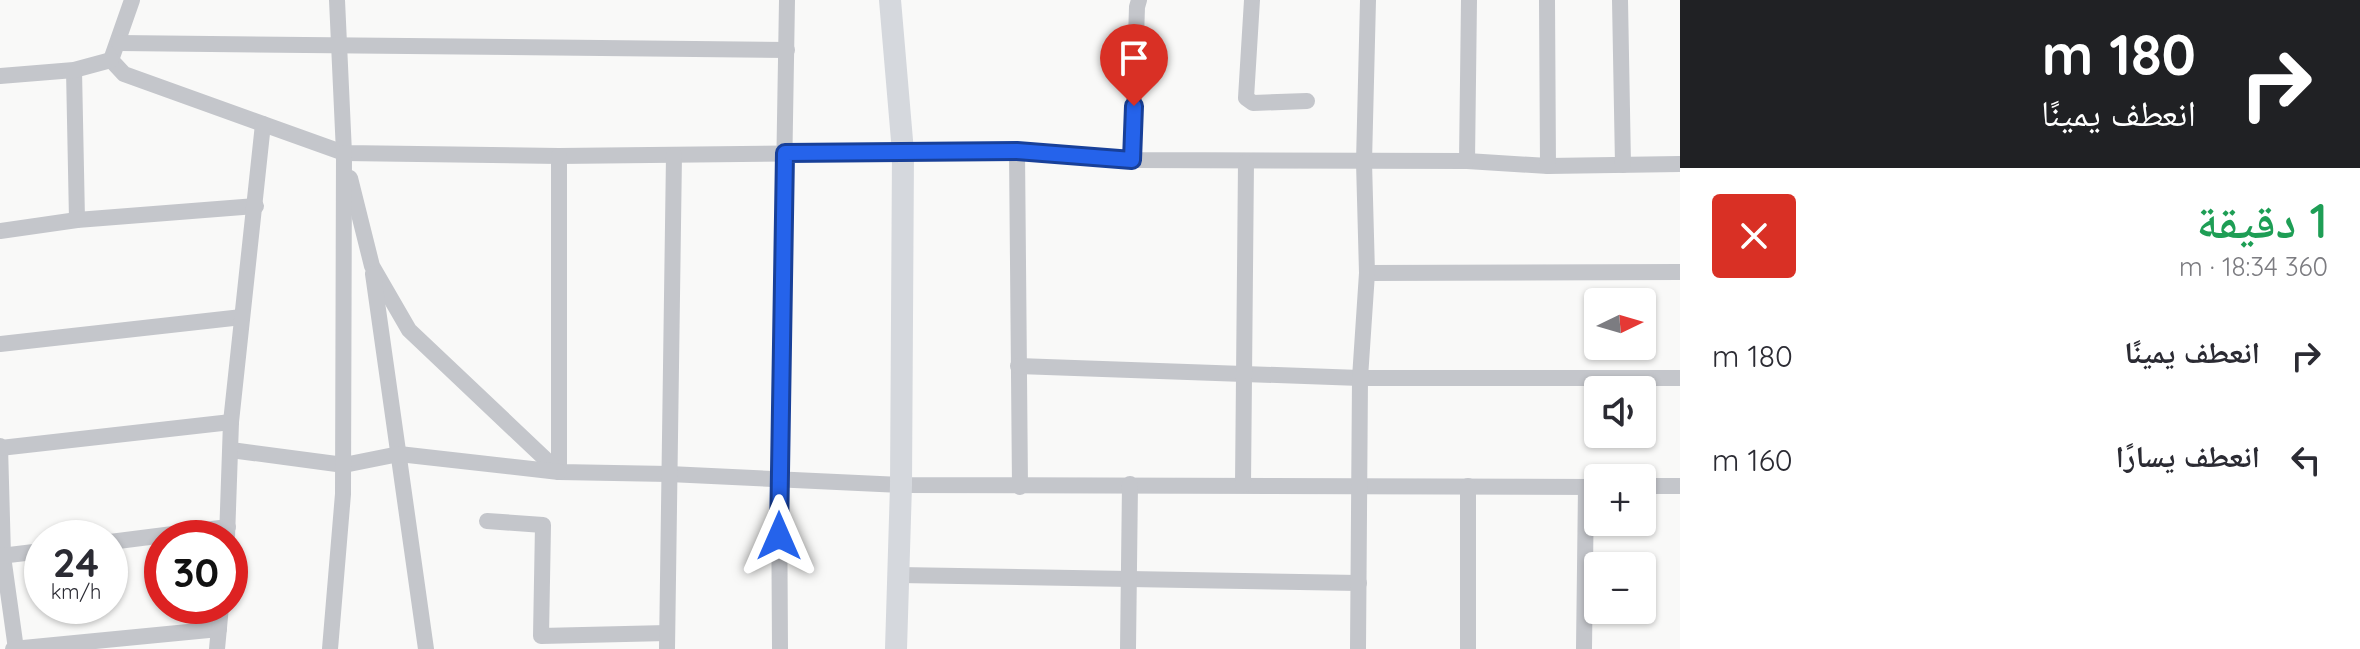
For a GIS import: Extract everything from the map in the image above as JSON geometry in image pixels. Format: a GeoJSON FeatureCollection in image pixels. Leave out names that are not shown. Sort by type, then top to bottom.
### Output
{"type":"FeatureCollection","features":[{"type":"Feature","properties":{"kind":"main road"},"geometry":{"type":"LineString","coordinates":[[890,0],[903,152],[901,485],[896,649]]}},
{"type":"Feature","properties":{"kind":"street"},"geometry":{"type":"LineString","coordinates":[[0,76],[74,70],[111,60],[132,0]]}},
{"type":"Feature","properties":{"kind":"street"},"geometry":{"type":"LineString","coordinates":[[330,649],[344,465],[344,153],[337,0]]}},
{"type":"Feature","properties":{"kind":"street"},"geometry":{"type":"LineString","coordinates":[[780,649],[779,479],[787,0]]}},
{"type":"Feature","properties":{"kind":"street"},"geometry":{"type":"LineString","coordinates":[[1132,160],[1139,0]]}},
{"type":"Feature","properties":{"kind":"street"},"geometry":{"type":"LineString","coordinates":[[1252,0],[1246,98],[1253,103],[1307,101]]}},
{"type":"Feature","properties":{"kind":"street"},"geometry":{"type":"LineString","coordinates":[[1358,649],[1360,378],[1367,273],[1364,162],[1368,0]]}},
{"type":"Feature","properties":{"kind":"street"},"geometry":{"type":"LineString","coordinates":[[1467,161],[1469,0]]}},
{"type":"Feature","properties":{"kind":"street"},"geometry":{"type":"LineString","coordinates":[[1547,0],[1548,166]]}},
{"type":"Feature","properties":{"kind":"street"},"geometry":{"type":"LineString","coordinates":[[1620,0],[1623,165]]}},
{"type":"Feature","properties":{"kind":"street"},"geometry":{"type":"LineString","coordinates":[[119,43],[787,50]]}},
{"type":"Feature","properties":{"kind":"street"},"geometry":{"type":"LineString","coordinates":[[111,60],[124,74],[344,153],[559,156],[1017,151],[1132,160],[1467,161],[1548,166],[1680,164]]}},
{"type":"Feature","properties":{"kind":"street"},"geometry":{"type":"LineString","coordinates":[[74,70],[77,220]]}},
{"type":"Feature","properties":{"kind":"street"},"geometry":{"type":"LineString","coordinates":[[228,520],[231,422],[263,124]]}},
{"type":"Feature","properties":{"kind":"street"},"geometry":{"type":"LineString","coordinates":[[1017,151],[1020,487]]}},
{"type":"Feature","properties":{"kind":"street"},"geometry":{"type":"LineString","coordinates":[[344,153],[372,266],[426,649]]}},
{"type":"Feature","properties":{"kind":"street"},"geometry":{"type":"LineString","coordinates":[[487,521],[543,525],[542,642],[667,641],[674,155]]}},
{"type":"Feature","properties":{"kind":"street"},"geometry":{"type":"LineString","coordinates":[[559,156],[559,472]]}},
{"type":"Feature","properties":{"kind":"street"},"geometry":{"type":"LineString","coordinates":[[1243,485],[1246,162]]}},
{"type":"Feature","properties":{"kind":"street"},"geometry":{"type":"LineString","coordinates":[[0,231],[77,220],[256,206]]}},
{"type":"Feature","properties":{"kind":"street"},"geometry":{"type":"LineString","coordinates":[[372,266],[409,330],[559,472]]}},
{"type":"Feature","properties":{"kind":"street"},"geometry":{"type":"LineString","coordinates":[[1367,273],[1680,272]]}},
{"type":"Feature","properties":{"kind":"street"},"geometry":{"type":"LineString","coordinates":[[0,344],[242,317]]}},
{"type":"Feature","properties":{"kind":"street"},"geometry":{"type":"LineString","coordinates":[[1018,366],[1360,378],[1680,378]]}},
{"type":"Feature","properties":{"kind":"street"},"geometry":{"type":"LineString","coordinates":[[219,629],[15,649],[2,556],[0,447],[231,422]]}},
{"type":"Feature","properties":{"kind":"street"},"geometry":{"type":"LineString","coordinates":[[231,450],[344,465],[399,454],[559,472],[901,485],[1584,487]]}},
{"type":"Feature","properties":{"kind":"street"},"geometry":{"type":"LineString","coordinates":[[1128,649],[1130,484]]}},
{"type":"Feature","properties":{"kind":"street"},"geometry":{"type":"LineString","coordinates":[[1468,486],[1468,649]]}},
{"type":"Feature","properties":{"kind":"street"},"geometry":{"type":"LineString","coordinates":[[1656,486],[1680,486]]}},
{"type":"Feature","properties":{"kind":"street"},"geometry":{"type":"LineString","coordinates":[[1584,649],[1590,536]]}},
{"type":"Feature","properties":{"kind":"street"},"geometry":{"type":"LineString","coordinates":[[2,556],[24,553]]}},
{"type":"Feature","properties":{"kind":"street"},"geometry":{"type":"LineString","coordinates":[[899,575],[1359,583]]}},
{"type":"Feature","properties":{"kind":"street"},"geometry":{"type":"LineString","coordinates":[[217,649],[219,624]]}},
{"type":"Feature","properties":{"kind":"route"},"geometry":{"type":"LineString","coordinates":[[779,536],[785,153],[1017,151],[1132,160],[1134,106]]}}]}
